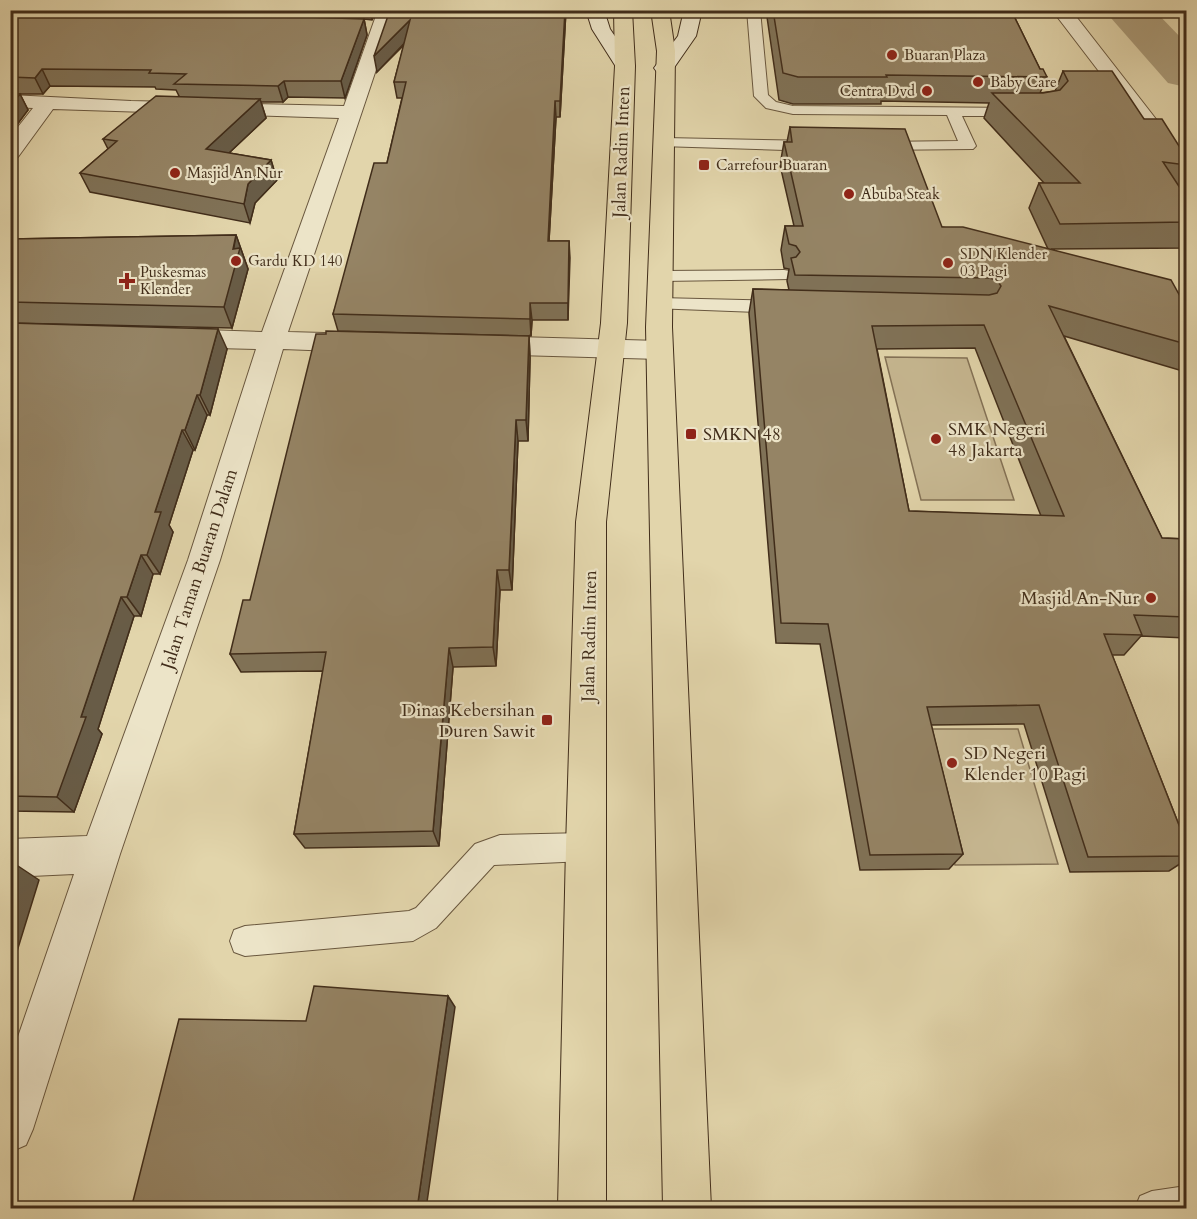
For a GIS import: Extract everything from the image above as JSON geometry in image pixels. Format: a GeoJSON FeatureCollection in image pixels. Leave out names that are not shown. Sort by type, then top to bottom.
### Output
{"type":"FeatureCollection","features":[{"type":"Feature","properties":{"kind":"main road","name":"Jalan Radin Inten"},"geometry":{"type":"LineString","coordinates":[[582,1209],[591,522],[598,448],[612,348],[625,66],[623,10]]}},
{"type":"Feature","properties":{"kind":"main road"},"geometry":{"type":"LineString","coordinates":[[660,10],[666,51],[662,276],[659,304],[660,350],[689,1208]]}},
{"type":"Feature","properties":{"kind":"street","name":"Jalan Radin Inten"},"geometry":{"type":"LineString","coordinates":[[595,10],[601,29],[625,66]]}},
{"type":"Feature","properties":{"kind":"street"},"geometry":{"type":"LineString","coordinates":[[664,68],[687,36],[693,10]]}},
{"type":"Feature","properties":{"kind":"street"},"geometry":{"type":"LineString","coordinates":[[1061,10],[1149,123],[1186,181]]}},
{"type":"Feature","properties":{"kind":"street"},"geometry":{"type":"LineString","coordinates":[[357,27],[384,19]]}},
{"type":"Feature","properties":{"kind":"street","name":"Jalan Taman Buaran Dalam"},"geometry":{"type":"LineString","coordinates":[[10,1129],[100,854],[204,560],[272,341],[384,19]]}},
{"type":"Feature","properties":{"kind":"street"},"geometry":{"type":"LineString","coordinates":[[10,101],[351,112]]}},
{"type":"Feature","properties":{"kind":"street"},"geometry":{"type":"LineString","coordinates":[[10,152],[47,103]]}},
{"type":"Feature","properties":{"kind":"street"},"geometry":{"type":"LineString","coordinates":[[153,337],[385,344]]}},
{"type":"Feature","properties":{"kind":"street"},"geometry":{"type":"LineString","coordinates":[[465,345],[660,350]]}},
{"type":"Feature","properties":{"kind":"street"},"geometry":{"type":"LineString","coordinates":[[10,858],[100,854]]}},
{"type":"Feature","properties":{"kind":"lane"},"geometry":{"type":"LineString","coordinates":[[753,10],[760,96],[771,105],[793,110],[1033,112]]}},
{"type":"Feature","properties":{"kind":"lane"},"geometry":{"type":"LineString","coordinates":[[862,147],[968,146],[953,111]]}},
{"type":"Feature","properties":{"kind":"lane"},"geometry":{"type":"LineString","coordinates":[[665,143],[826,146]]}},
{"type":"Feature","properties":{"kind":"lane"},"geometry":{"type":"LineString","coordinates":[[662,276],[784,275]]}},
{"type":"Feature","properties":{"kind":"lane"},"geometry":{"type":"LineString","coordinates":[[659,304],[807,307]]}},
{"type":"Feature","properties":{"kind":"lane"},"geometry":{"type":"LineString","coordinates":[[245,941],[413,926],[426,918],[485,854],[500,849],[585,847]]}},
{"type":"Feature","properties":{"kind":"lane"},"geometry":{"type":"LineString","coordinates":[[1152,1209],[1186,1203]]}},
{"type":"Feature","properties":{"kind":"shaded area"},"geometry":{"type":"Polygon","coordinates":[[[885,357],[967,358],[1014,500],[921,500],[885,357]]]}},
{"type":"Feature","properties":{"kind":"shaded area"},"geometry":{"type":"Polygon","coordinates":[[[924,729],[1018,729],[1058,864],[955,865],[924,729]]]}},
{"type":"Feature","properties":{"kind":"building"},"geometry":{"type":"Polygon","coordinates":[[[10,10],[92,10],[364,19],[341,81],[284,81],[278,86],[174,84],[186,74],[149,73],[151,70],[42,69],[35,78],[10,77],[10,10]]]}},
{"type":"Feature","properties":{"kind":"building"},"geometry":{"type":"Polygon","coordinates":[[[390,10],[565,10],[560,101],[555,101],[548,241],[569,241],[568,303],[530,303],[530,319],[333,314],[374,163],[387,163],[406,82],[394,82],[410,20],[374,56],[390,10]]]}},
{"type":"Feature","properties":{"kind":"building","name":"Buaran Plaza"},"geometry":{"type":"Polygon","coordinates":[[[773,10],[1011,10],[1040,69],[1043,69],[1047,77],[886,75],[887,77],[798,77],[783,73],[773,10]]]}},
{"type":"Feature","properties":{"kind":"building"},"geometry":{"type":"Polygon","coordinates":[[[1063,71],[1112,71],[1144,119],[1162,119],[1186,157],[1186,165],[1163,162],[1186,197],[1186,222],[1060,224],[1039,183],[1080,183],[992,93],[1043,93],[1060,90],[1068,81],[1063,71]]]}},
{"type":"Feature","properties":{"kind":"building"},"geometry":{"type":"Polygon","coordinates":[[[10,93],[20,94],[10,106],[10,93]]]}},
{"type":"Feature","properties":{"kind":"building"},"geometry":{"type":"Polygon","coordinates":[[[156,96],[260,99],[206,149],[271,160],[248,184],[244,204],[80,173],[117,141],[103,139],[156,96]]]}},
{"type":"Feature","properties":{"kind":"building"},"geometry":{"type":"Polygon","coordinates":[[[790,127],[905,129],[942,227],[963,227],[1171,280],[1186,307],[1186,344],[1049,306],[1162,538],[1186,539],[1186,617],[1134,615],[1142,635],[1104,634],[1186,843],[1186,856],[1088,857],[1039,705],[927,707],[963,854],[870,855],[828,624],[781,623],[753,289],[989,295],[997,293],[1001,286],[997,280],[989,278],[795,275],[791,258],[796,257],[800,252],[796,246],[789,244],[785,226],[803,226],[784,142],[792,142],[790,127]],[[984,325],[872,326],[909,511],[1064,516],[984,325]]]}},
{"type":"Feature","properties":{"kind":"building"},"geometry":{"type":"Polygon","coordinates":[[[236,235],[233,249],[240,248],[224,307],[10,302],[10,239],[236,235]]]}},
{"type":"Feature","properties":{"kind":"building"},"geometry":{"type":"Polygon","coordinates":[[[10,323],[218,329],[200,395],[197,395],[185,430],[182,430],[155,512],[161,512],[147,555],[141,555],[127,597],[121,597],[81,717],[86,717],[57,797],[10,796],[10,323]]]}},
{"type":"Feature","properties":{"kind":"building"},"geometry":{"type":"Polygon","coordinates":[[[326,331],[529,336],[526,420],[516,420],[509,570],[497,570],[493,647],[449,648],[433,831],[294,834],[326,652],[230,654],[243,600],[250,600],[316,334],[326,334],[326,331]]]}},
{"type":"Feature","properties":{"kind":"building"},"geometry":{"type":"Polygon","coordinates":[[[314,986],[448,996],[417,1209],[131,1209],[179,1019],[306,1021],[314,986]]]}},
{"type":"Feature","properties":{"kind":"waterway"},"geometry":{"type":"LineString","coordinates":[[1127,10],[1186,72]]}},
{"type":"Feature","properties":{"kind":"place","name":"Buaran Plaza"},"geometry":{"type":"Point","coordinates":[892,55]}},
{"type":"Feature","properties":{"kind":"place","name":"Baby Care"},"geometry":{"type":"Point","coordinates":[978,82]}},
{"type":"Feature","properties":{"kind":"place","name":"Centra Dvd"},"geometry":{"type":"Point","coordinates":[927,91]}},
{"type":"Feature","properties":{"kind":"place","name":"Carrefour Buaran"},"geometry":{"type":"Point","coordinates":[704,165]}},
{"type":"Feature","properties":{"kind":"place","name":"Masjid An Nur"},"geometry":{"type":"Point","coordinates":[175,173]}},
{"type":"Feature","properties":{"kind":"place","name":"Abuba Steak"},"geometry":{"type":"Point","coordinates":[849,194]}},
{"type":"Feature","properties":{"kind":"place","name":"Gardu KD 140"},"geometry":{"type":"Point","coordinates":[236,261]}},
{"type":"Feature","properties":{"kind":"place","name":"SDN Klender 03 Pagi"},"geometry":{"type":"Point","coordinates":[948,263]}},
{"type":"Feature","properties":{"kind":"place","name":"Puskesmas Klender"},"geometry":{"type":"Point","coordinates":[127,281]}},
{"type":"Feature","properties":{"kind":"place","name":"SMKN 48"},"geometry":{"type":"Point","coordinates":[691,434]}},
{"type":"Feature","properties":{"kind":"place","name":"SMK Negeri 48 Jakarta"},"geometry":{"type":"Point","coordinates":[936,439]}},
{"type":"Feature","properties":{"kind":"place","name":"Masjid An-Nur"},"geometry":{"type":"Point","coordinates":[1151,598]}},
{"type":"Feature","properties":{"kind":"place","name":"Dinas Kebersihan Duren Sawit"},"geometry":{"type":"Point","coordinates":[547,720]}},
{"type":"Feature","properties":{"kind":"place","name":"SD Negeri Klender 10 Pagi"},"geometry":{"type":"Point","coordinates":[952,763]}}]}
